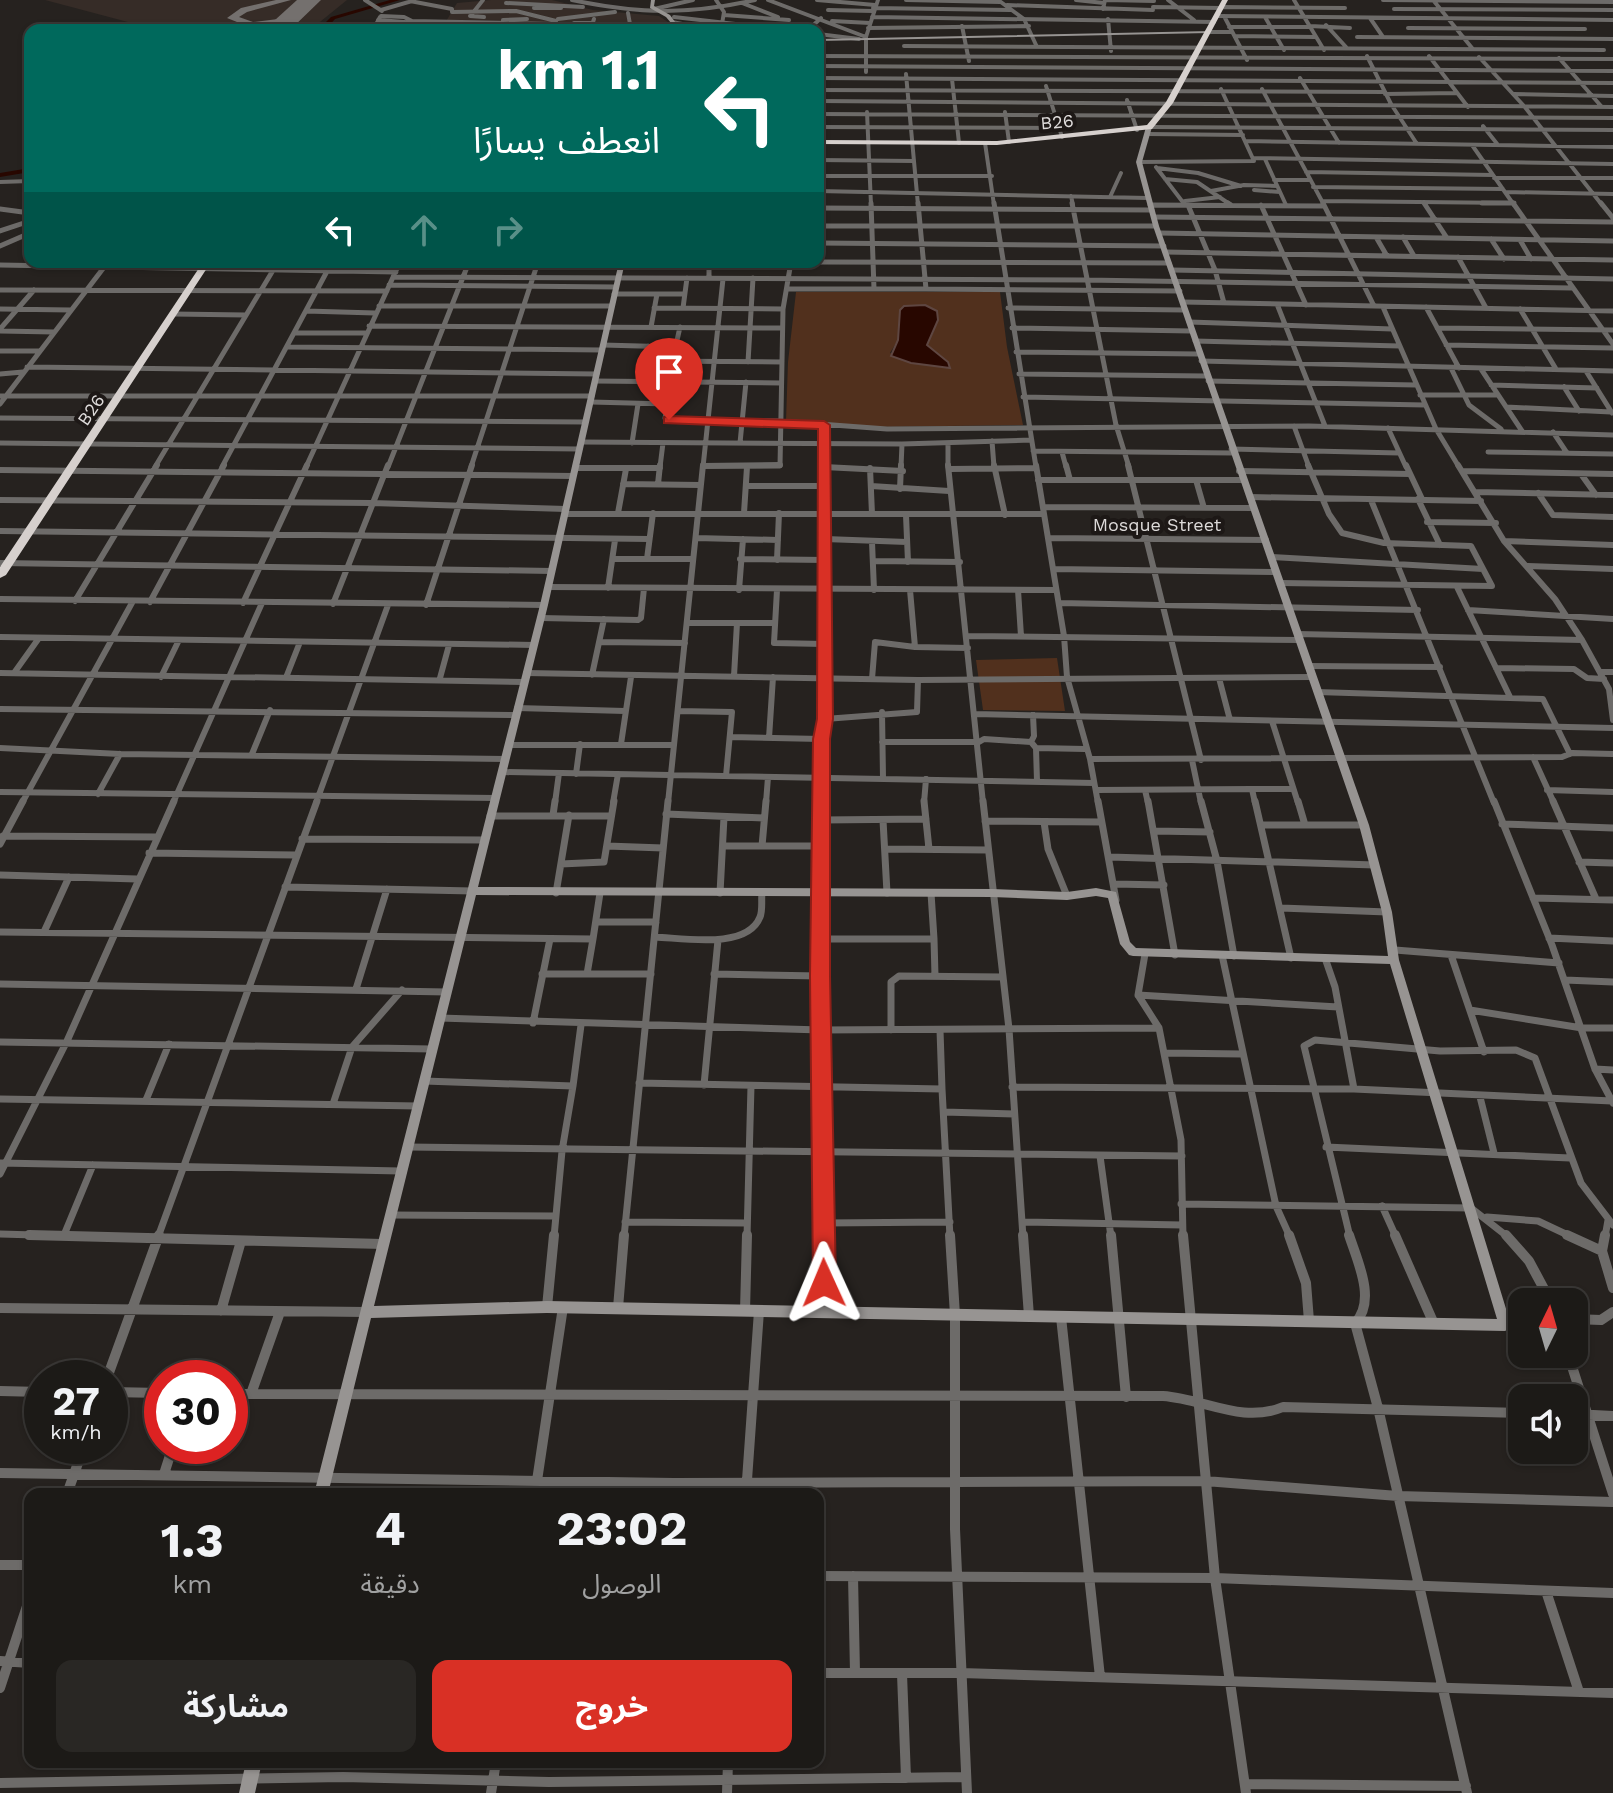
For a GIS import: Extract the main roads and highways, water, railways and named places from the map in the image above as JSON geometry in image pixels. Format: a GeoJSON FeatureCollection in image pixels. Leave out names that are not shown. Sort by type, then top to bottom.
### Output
{"type":"FeatureCollection","features":[{"type":"Feature","properties":{"kind":"highway"},"geometry":{"type":"LineString","coordinates":[[1121,132],[1148,132],[1169,103],[1220,11]]}},
{"type":"Feature","properties":{"kind":"highway","name":"B26"},"geometry":{"type":"LineString","coordinates":[[824,142],[985,143],[1137,130],[1148,132]]}},
{"type":"Feature","properties":{"kind":"highway","name":"B26"},"geometry":{"type":"LineString","coordinates":[[0,575],[4,563],[51,500],[204,268]]}},
{"type":"Feature","properties":{"kind":"waterway"},"geometry":{"type":"LineString","coordinates":[[327,24],[333,18],[397,0]]}},
{"type":"Feature","properties":{"kind":"waterway"},"geometry":{"type":"LineString","coordinates":[[0,175],[24,171]]}}]}
